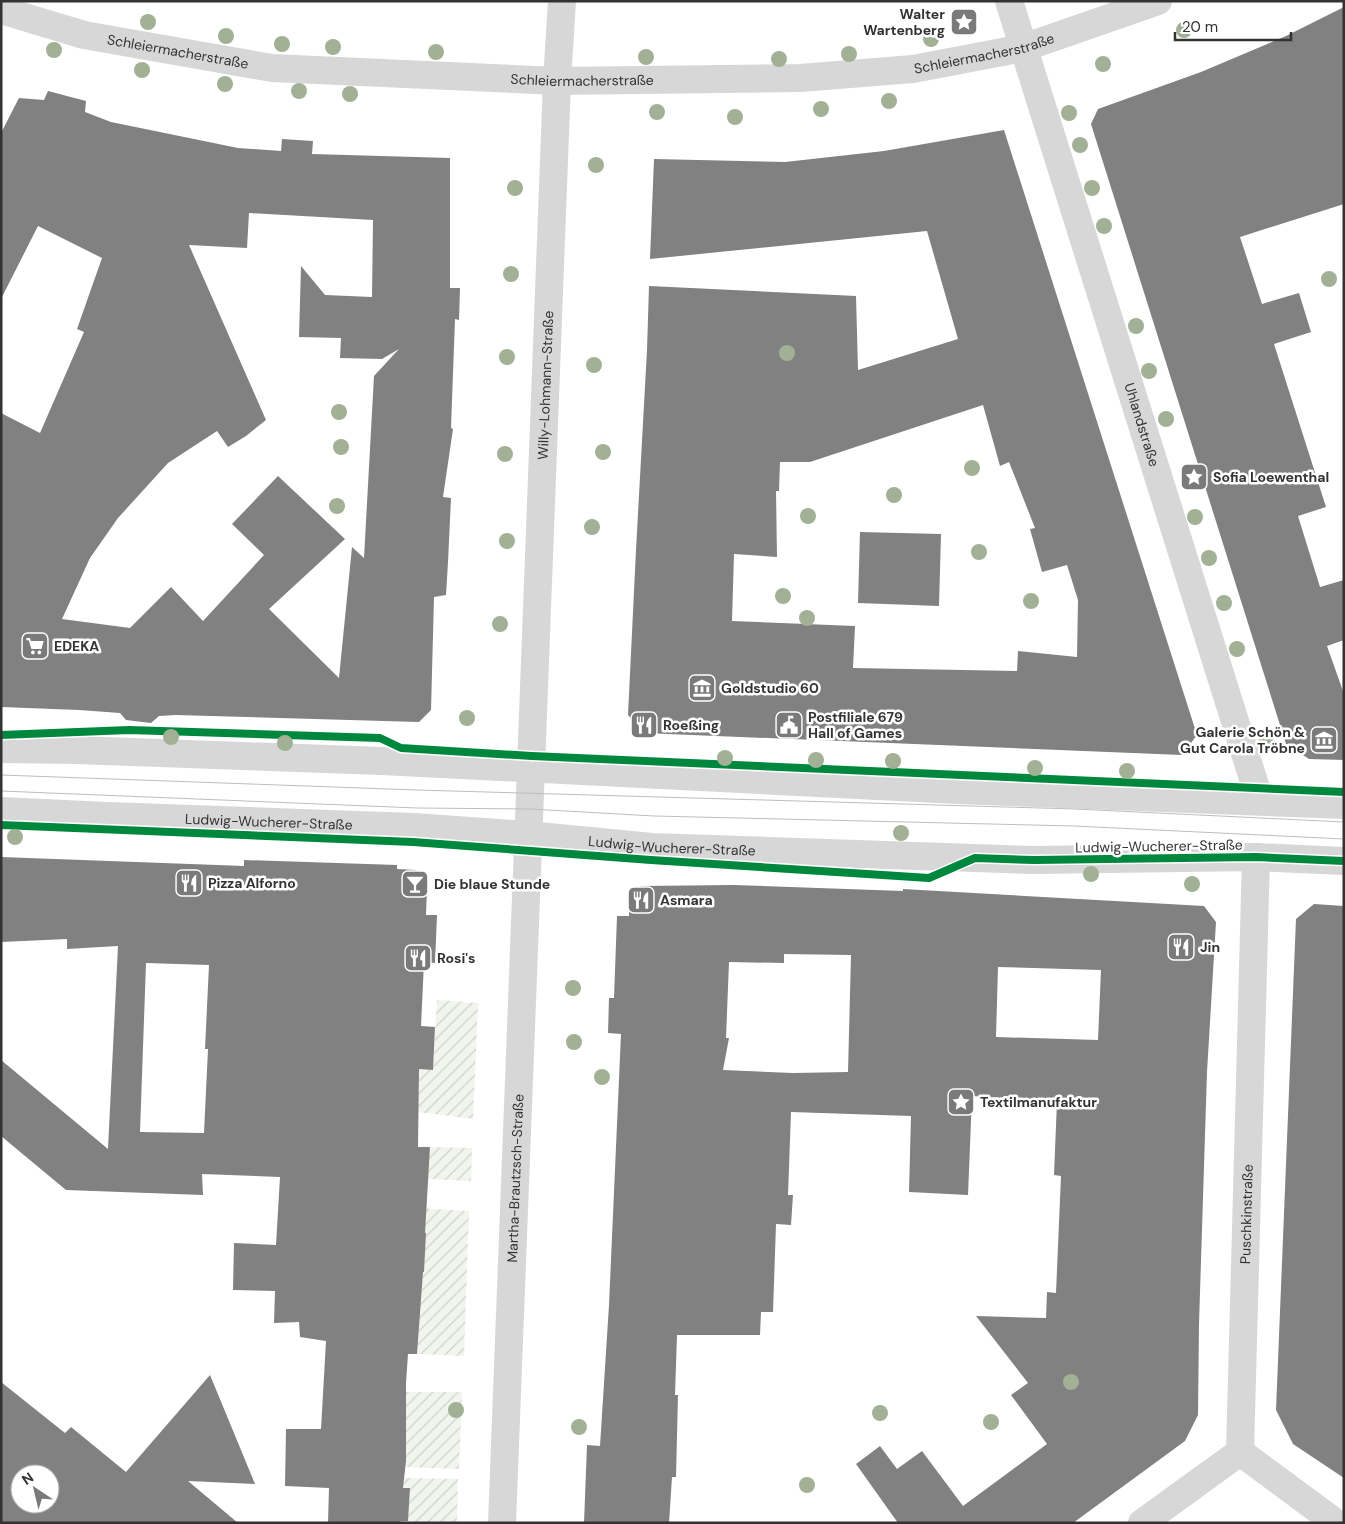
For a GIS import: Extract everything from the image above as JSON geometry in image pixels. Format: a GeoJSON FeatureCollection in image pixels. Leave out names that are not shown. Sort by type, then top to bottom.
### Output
{"type":"FeatureCollection","features":[{"type":"Feature","properties":{"kind":"street","name":"Willy-Lohmann-Straße"},"geometry":{"type":"LineString","coordinates":[[528,835],[557,81],[562,1]]}},
{"type":"Feature","properties":{"kind":"street","name":"Uhlandstraße"},"geometry":{"type":"LineString","coordinates":[[1009,1],[1260,801]]}},
{"type":"Feature","properties":{"kind":"street","name":"Schleiermacherstraße"},"geometry":{"type":"LineString","coordinates":[[2,13],[84,35],[272,68],[557,81],[800,78],[913,69],[1023,48],[1158,1]]}},
{"type":"Feature","properties":{"kind":"street"},"geometry":{"type":"LineString","coordinates":[[1,749],[76,750],[531,767],[938,789],[1344,805]]}},
{"type":"Feature","properties":{"kind":"street","name":"Ludwig-Wucherer-Straße"},"geometry":{"type":"LineString","coordinates":[[1,811],[414,827],[528,835],[652,847],[1024,860],[1256,857],[1344,861]]}},
{"type":"Feature","properties":{"kind":"street","name":"Martha-Brautzsch-Straße"},"geometry":{"type":"LineString","coordinates":[[502,1523],[528,835]]}},
{"type":"Feature","properties":{"kind":"street","name":"Puschkinstraße"},"geometry":{"type":"LineString","coordinates":[[1240,1452],[1256,857]]}},
{"type":"Feature","properties":{"kind":"street"},"geometry":{"type":"LineString","coordinates":[[1142,1523],[1240,1452],[1336,1523]]}},
{"type":"Feature","properties":{"kind":"shaded area"},"geometry":{"type":"Polygon","coordinates":[[[437,1000],[478,1003],[473,1119],[418,1112],[419,1069],[433,1070],[437,1000]]]}},
{"type":"Feature","properties":{"kind":"shaded area"},"geometry":{"type":"Polygon","coordinates":[[[430,1147],[472,1148],[471,1181],[428,1179],[430,1147]]]}},
{"type":"Feature","properties":{"kind":"shaded area"},"geometry":{"type":"Polygon","coordinates":[[[417,1208],[469,1211],[464,1356],[417,1354],[419,1323],[414,1271],[424,1272],[426,1233],[415,1232],[417,1208]]]}},
{"type":"Feature","properties":{"kind":"shaded area"},"geometry":{"type":"Polygon","coordinates":[[[405,1392],[462,1392],[459,1469],[405,1467],[405,1392]]]}},
{"type":"Feature","properties":{"kind":"shaded area"},"geometry":{"type":"Polygon","coordinates":[[[404,1478],[458,1479],[457,1523],[400,1523],[401,1521],[408,1521],[410,1489],[403,1488],[404,1478]]]}},
{"type":"Feature","properties":{"kind":"building"},"geometry":{"type":"Polygon","coordinates":[[[1344,7],[1344,204],[1240,237],[1262,304],[1299,293],[1311,332],[1274,344],[1326,507],[1298,516],[1320,587],[1344,580],[1344,640],[1327,646],[1344,694],[1344,760],[1309,759],[1286,744],[1091,124],[1098,109],[1201,72],[1286,36],[1344,7]]]}},
{"type":"Feature","properties":{"kind":"building"},"geometry":{"type":"Polygon","coordinates":[[[48,91],[86,101],[85,112],[111,122],[238,148],[281,151],[282,139],[313,141],[312,154],[450,158],[450,288],[460,288],[459,320],[455,319],[451,428],[453,429],[443,497],[451,498],[448,562],[446,595],[434,597],[431,710],[419,722],[176,715],[159,716],[151,723],[126,720],[120,713],[1,707],[1,413],[40,433],[84,332],[77,329],[102,258],[38,226],[1,299],[1,133],[19,98],[44,100],[48,91]],[[249,213],[247,248],[189,245],[266,420],[228,447],[217,431],[168,463],[118,518],[90,558],[62,619],[130,628],[171,587],[203,621],[264,555],[232,524],[278,476],[345,539],[269,609],[339,678],[352,547],[364,558],[374,376],[399,349],[382,359],[340,358],[341,338],[299,337],[301,266],[325,295],[372,297],[373,220],[249,213]]]}},
{"type":"Feature","properties":{"kind":"building"},"geometry":{"type":"Polygon","coordinates":[[[1004,130],[1197,735],[1182,755],[644,733],[628,715],[649,286],[856,296],[858,370],[958,339],[927,231],[650,259],[654,159],[785,162],[884,151],[1004,130]],[[983,405],[810,462],[780,462],[779,491],[776,491],[777,557],[734,554],[732,621],[855,626],[853,668],[1017,671],[1018,651],[1077,657],[1078,600],[1067,565],[1042,572],[1030,529],[1035,528],[1009,462],[1000,466],[983,405]]]}},
{"type":"Feature","properties":{"kind":"building"},"geometry":{"type":"Polygon","coordinates":[[[860,532],[941,534],[939,606],[858,603],[860,532]]]}},
{"type":"Feature","properties":{"kind":"building"},"geometry":{"type":"Polygon","coordinates":[[[1,857],[244,866],[244,860],[397,865],[397,869],[416,870],[427,888],[426,915],[437,915],[435,963],[424,962],[421,1026],[435,1027],[433,1070],[419,1069],[418,1147],[430,1147],[424,1272],[417,1354],[408,1354],[406,1383],[406,1461],[403,1488],[410,1488],[408,1521],[401,1521],[400,1523],[328,1523],[329,1488],[285,1486],[286,1429],[321,1429],[326,1341],[300,1337],[299,1322],[274,1323],[275,1291],[233,1290],[234,1243],[276,1245],[280,1177],[202,1174],[203,1195],[66,1190],[1,1136],[1,1060],[108,1149],[118,946],[67,949],[67,939],[1,942],[1,857]],[[146,963],[140,1132],[204,1133],[209,965],[146,963]]]}},
{"type":"Feature","properties":{"kind":"building"},"geometry":{"type":"Polygon","coordinates":[[[733,885],[903,891],[903,889],[1204,906],[1216,922],[1207,1072],[1198,1415],[1185,1441],[1073,1523],[898,1523],[856,1464],[880,1446],[897,1469],[922,1451],[963,1506],[1047,1444],[1011,1395],[1028,1383],[976,1316],[1046,1318],[1047,1292],[1056,1293],[1061,1176],[1054,1175],[1057,1101],[972,1096],[968,1195],[909,1192],[911,1116],[791,1112],[788,1195],[793,1195],[791,1225],[776,1224],[773,1312],[761,1312],[760,1335],[677,1335],[675,1395],[678,1395],[676,1477],[672,1477],[669,1523],[584,1523],[587,1445],[600,1446],[609,1305],[621,1034],[608,1033],[609,998],[614,998],[617,916],[629,916],[630,895],[641,886],[733,885]],[[784,954],[784,963],[729,962],[726,1038],[729,1038],[723,1070],[793,1073],[848,1072],[851,955],[784,954]],[[998,967],[996,1037],[1098,1040],[1101,970],[998,967]]]}},
{"type":"Feature","properties":{"kind":"building"},"geometry":{"type":"Polygon","coordinates":[[[1314,904],[1344,906],[1344,1478],[1293,1444],[1276,1410],[1296,919],[1314,904]]]}},
{"type":"Feature","properties":{"kind":"building"},"geometry":{"type":"Polygon","coordinates":[[[210,1375],[255,1484],[188,1481],[238,1523],[1,1523],[1,1382],[65,1433],[71,1427],[126,1472],[210,1375]]]}},
{"type":"Feature","properties":{"kind":"tram line"},"geometry":{"type":"LineString","coordinates":[[1,775],[417,790],[1075,809],[1344,822]]}},
{"type":"Feature","properties":{"kind":"tram line"},"geometry":{"type":"LineString","coordinates":[[1,791],[417,808],[530,809],[654,816],[1074,826],[1344,839]]}},
{"type":"Feature","properties":{"kind":"cycle path"},"geometry":{"type":"LineString","coordinates":[[1,735],[129,730],[380,738],[401,748],[532,756],[1344,792]]}},
{"type":"Feature","properties":{"kind":"cycle path"},"geometry":{"type":"LineString","coordinates":[[1,825],[413,842],[929,878],[975,858],[1034,860],[1256,857],[1344,861]]}},
{"type":"Feature","properties":{"kind":"place","name":"Walter Wartenberg"},"geometry":{"type":"Point","coordinates":[964,22]}},
{"type":"Feature","properties":{"kind":"place","name":"Sofia Loewenthal"},"geometry":{"type":"Point","coordinates":[1194,477]}},
{"type":"Feature","properties":{"kind":"place","name":"EDEKA"},"geometry":{"type":"Point","coordinates":[35,646]}},
{"type":"Feature","properties":{"kind":"place","name":"Goldstudio 60"},"geometry":{"type":"Point","coordinates":[702,688]}},
{"type":"Feature","properties":{"kind":"place","name":"Roeßing"},"geometry":{"type":"Point","coordinates":[644,725]}},
{"type":"Feature","properties":{"kind":"place","name":"Postfiliale 679 Hall of Games"},"geometry":{"type":"Point","coordinates":[789,725]}},
{"type":"Feature","properties":{"kind":"place","name":"Galerie Schön & Gut Carola Tröbne"},"geometry":{"type":"Point","coordinates":[1324,740]}},
{"type":"Feature","properties":{"kind":"place","name":"Pizza Alforno"},"geometry":{"type":"Point","coordinates":[189,883]}},
{"type":"Feature","properties":{"kind":"place","name":"Die blaue Stunde"},"geometry":{"type":"Point","coordinates":[415,884]}},
{"type":"Feature","properties":{"kind":"place","name":"Asmara"},"geometry":{"type":"Point","coordinates":[641,900]}},
{"type":"Feature","properties":{"kind":"place","name":"Jin"},"geometry":{"type":"Point","coordinates":[1181,947]}},
{"type":"Feature","properties":{"kind":"place","name":"Rosi's"},"geometry":{"type":"Point","coordinates":[418,958]}},
{"type":"Feature","properties":{"kind":"place","name":"Textilmanufaktur"},"geometry":{"type":"Point","coordinates":[961,1102]}}]}
